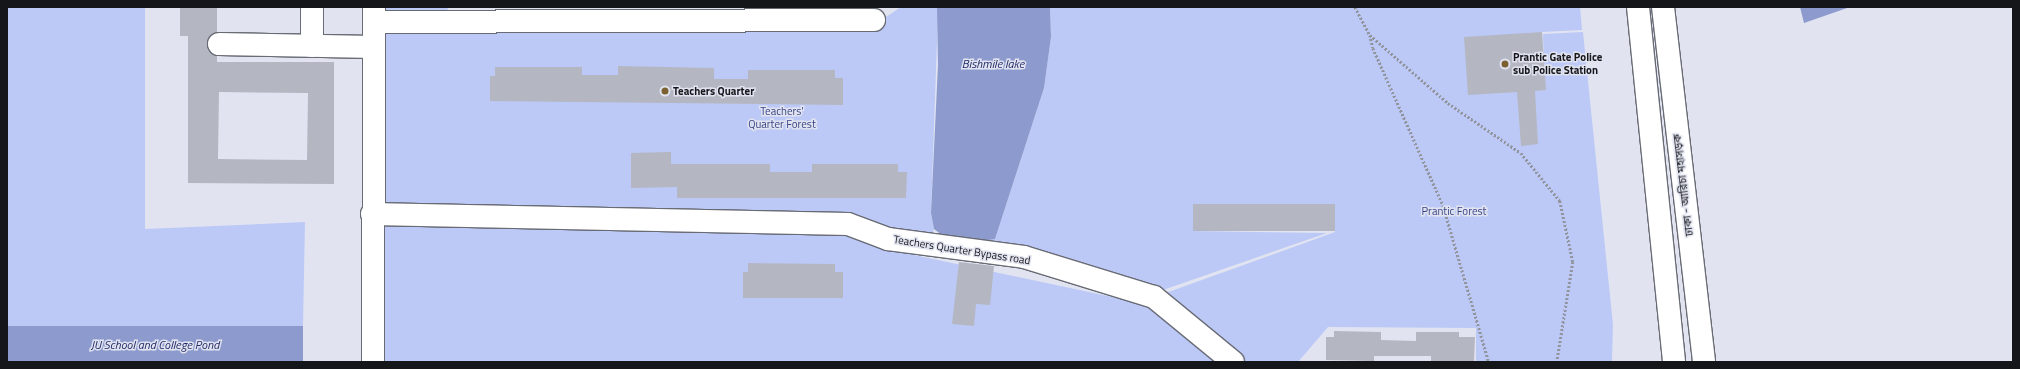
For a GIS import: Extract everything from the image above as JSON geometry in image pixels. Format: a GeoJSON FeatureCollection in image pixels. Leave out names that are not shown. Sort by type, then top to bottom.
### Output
{"type":"FeatureCollection","features":[{"type":"Feature","properties":{"kind":"main road"},"geometry":{"type":"LineString","coordinates":[[312,7],[312,46]]}},
{"type":"Feature","properties":{"kind":"main road"},"geometry":{"type":"LineString","coordinates":[[1638,7],[1674,362]]}},
{"type":"Feature","properties":{"kind":"main road","name":"ঢাকা - আরিচা মহাসড়ক"},"geometry":{"type":"LineString","coordinates":[[1663,7],[1704,362]]}},
{"type":"Feature","properties":{"kind":"main road"},"geometry":{"type":"LineString","coordinates":[[373,362],[372,214],[374,15],[874,20]]}},
{"type":"Feature","properties":{"kind":"main road"},"geometry":{"type":"LineString","coordinates":[[219,44],[374,47]]}},
{"type":"Feature","properties":{"kind":"main road","name":"Teachers Quarter Bypass road"},"geometry":{"type":"LineString","coordinates":[[372,214],[848,224],[888,239],[1024,257],[1154,297],[1233,362]]}},
{"type":"Feature","properties":{"kind":"path"},"geometry":{"type":"LineString","coordinates":[[1355,7],[1370,35],[1373,48],[1442,205],[1489,362]]}},
{"type":"Feature","properties":{"kind":"path"},"geometry":{"type":"LineString","coordinates":[[1370,35],[1448,103],[1521,153],[1560,200],[1573,262],[1557,362]]}},
{"type":"Feature","properties":{"kind":"green space"},"geometry":{"type":"Polygon","coordinates":[[[7,7],[145,7],[145,229],[305,222],[303,327],[7,326],[7,7]]]}},
{"type":"Feature","properties":{"kind":"green space"},"geometry":{"type":"Polygon","coordinates":[[[374,7],[448,7],[447,16],[374,22],[374,7]]]}},
{"type":"Feature","properties":{"kind":"green space","name":"Teachers' Quarter Forest"},"geometry":{"type":"Polygon","coordinates":[[[901,7],[937,7],[938,13],[931,213],[934,229],[928,244],[849,224],[374,211],[378,25],[874,25],[901,7]]]}},
{"type":"Feature","properties":{"kind":"green space","name":"Prantic Forest"},"geometry":{"type":"Polygon","coordinates":[[[1050,7],[1580,7],[1582,30],[1542,32],[1545,90],[1543,34],[1583,32],[1613,325],[1612,362],[1476,362],[1476,328],[1328,327],[1298,362],[1247,362],[1160,295],[1335,232],[1335,205],[1193,204],[1193,231],[1327,233],[1163,290],[983,241],[995,239],[1044,88],[1051,37],[1050,7]]]}},
{"type":"Feature","properties":{"kind":"green space"},"geometry":{"type":"Polygon","coordinates":[[[376,220],[827,223],[881,248],[1150,305],[1217,362],[378,362],[376,220]]]}},
{"type":"Feature","properties":{"kind":"water","name":"Bishmile lake"},"geometry":{"type":"Polygon","coordinates":[[[937,7],[1050,7],[1051,37],[1044,88],[995,239],[983,241],[942,235],[934,229],[931,213],[938,65],[937,7]]]}},
{"type":"Feature","properties":{"kind":"water"},"geometry":{"type":"Polygon","coordinates":[[[1800,7],[1850,7],[1804,23],[1800,7]]]}},
{"type":"Feature","properties":{"kind":"water","name":"JU School and College Pond"},"geometry":{"type":"Polygon","coordinates":[[[7,326],[303,326],[303,362],[7,362],[7,326]]]}},
{"type":"Feature","properties":{"kind":"building"},"geometry":{"type":"Polygon","coordinates":[[[180,7],[217,7],[217,32],[209,37],[207,44],[208,50],[217,56],[217,62],[334,62],[334,184],[188,183],[188,36],[180,36],[180,7]],[[219,92],[218,159],[307,160],[308,93],[219,92]]]}},
{"type":"Feature","properties":{"kind":"building","name":"Prantic Gate Police sub Police Station"},"geometry":{"type":"Polygon","coordinates":[[[1542,32],[1546,90],[1535,91],[1538,144],[1521,146],[1517,92],[1468,95],[1464,37],[1542,32]]]}},
{"type":"Feature","properties":{"kind":"building"},"geometry":{"type":"Polygon","coordinates":[[[618,66],[714,68],[714,79],[748,79],[748,70],[835,70],[835,78],[843,78],[843,105],[490,101],[490,76],[495,76],[495,67],[582,67],[582,75],[618,75],[618,66]]]}},
{"type":"Feature","properties":{"kind":"building"},"geometry":{"type":"Polygon","coordinates":[[[671,152],[671,164],[770,164],[770,172],[812,172],[812,164],[898,164],[898,172],[907,172],[906,198],[677,198],[677,187],[631,188],[631,153],[671,152]]]}},
{"type":"Feature","properties":{"kind":"building"},"geometry":{"type":"Polygon","coordinates":[[[1193,204],[1335,204],[1335,231],[1193,231],[1193,204]]]}},
{"type":"Feature","properties":{"kind":"building"},"geometry":{"type":"Polygon","coordinates":[[[959,262],[994,266],[990,305],[976,304],[974,326],[952,324],[959,262]]]}},
{"type":"Feature","properties":{"kind":"building"},"geometry":{"type":"Polygon","coordinates":[[[748,263],[835,264],[835,272],[843,272],[843,298],[743,298],[743,272],[748,272],[748,263]]]}},
{"type":"Feature","properties":{"kind":"building"},"geometry":{"type":"Polygon","coordinates":[[[1334,331],[1381,332],[1381,340],[1416,341],[1416,332],[1459,332],[1459,337],[1475,337],[1474,362],[1431,361],[1431,356],[1374,356],[1374,361],[1326,360],[1326,337],[1334,337],[1334,331]]]}},
{"type":"Feature","properties":{"kind":"place","name":"Prantic Gate Police sub Police Station"},"geometry":{"type":"Point","coordinates":[1505,64]}},
{"type":"Feature","properties":{"kind":"place","name":"Teachers Quarter"},"geometry":{"type":"Point","coordinates":[665,91]}}]}
